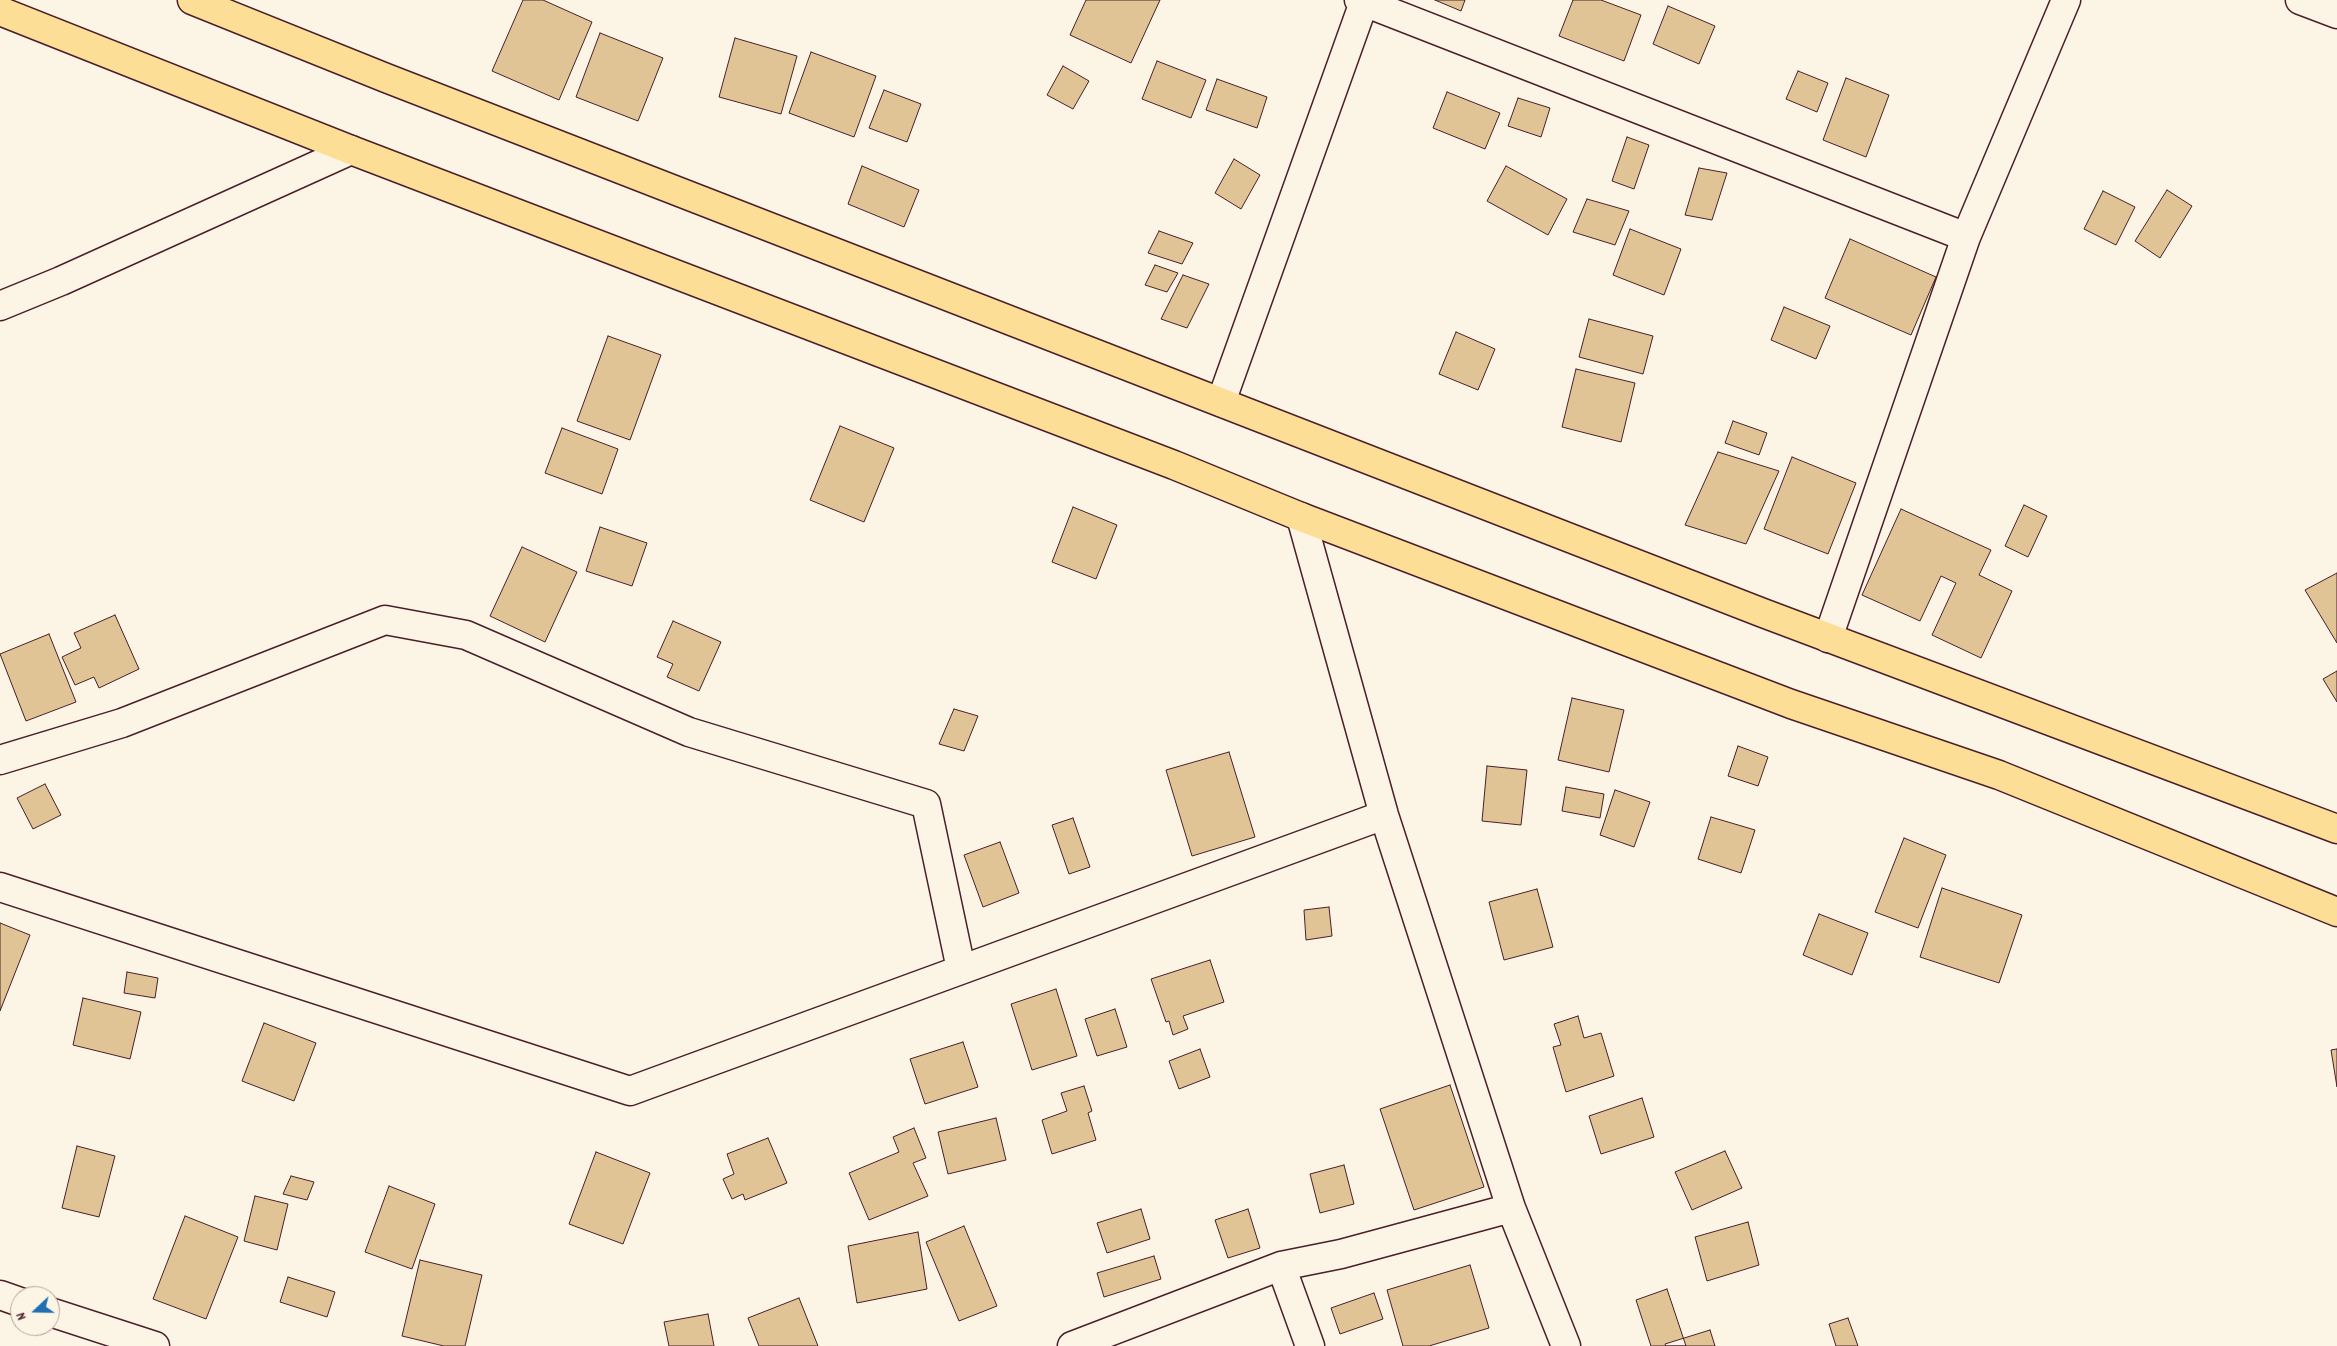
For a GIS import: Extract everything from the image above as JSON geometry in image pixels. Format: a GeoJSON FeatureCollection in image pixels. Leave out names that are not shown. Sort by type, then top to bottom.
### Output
{"type":"FeatureCollection","features":[{"type":"Feature","properties":{"kind":"main road"},"geometry":{"type":"LineString","coordinates":[[192,0],[396,82],[1828,638],[2337,829]]}},
{"type":"Feature","properties":{"kind":"main road"},"geometry":{"type":"LineString","coordinates":[[0,11],[351,150],[1164,461],[1301,517],[1791,704],[1999,775],[2337,912]]}},
{"type":"Feature","properties":{"kind":"street"},"geometry":{"type":"LineString","coordinates":[[1828,638],[1966,237],[2066,0]]}},
{"type":"Feature","properties":{"kind":"street"},"geometry":{"type":"LineString","coordinates":[[2300,0],[2337,14]]}},
{"type":"Feature","properties":{"kind":"street"},"geometry":{"type":"LineString","coordinates":[[1222,402],[1362,1],[1966,237]]}},
{"type":"Feature","properties":{"kind":"street"},"geometry":{"type":"LineString","coordinates":[[0,306],[61,281],[351,150]]}},
{"type":"Feature","properties":{"kind":"street"},"geometry":{"type":"LineString","coordinates":[[1301,517],[1384,815],[1511,1208],[1566,1346]]}},
{"type":"Feature","properties":{"kind":"street"},"geometry":{"type":"LineString","coordinates":[[0,760],[122,723],[385,620],[466,635],[689,732],[926,804],[961,969]]}},
{"type":"Feature","properties":{"kind":"street"},"geometry":{"type":"LineString","coordinates":[[0,887],[630,1091],[1384,815]]}},
{"type":"Feature","properties":{"kind":"street"},"geometry":{"type":"LineString","coordinates":[[1072,1346],[1281,1266],[1341,1254],[1511,1208]]}},
{"type":"Feature","properties":{"kind":"street"},"geometry":{"type":"LineString","coordinates":[[1281,1266],[1310,1346]]}},
{"type":"Feature","properties":{"kind":"street"},"geometry":{"type":"LineString","coordinates":[[60,1315],[155,1346]]}},
{"type":"Feature","properties":{"kind":"building"},"geometry":{"type":"Polygon","coordinates":[[[523,0],[543,0],[592,22],[559,100],[492,71],[523,0]]]}},
{"type":"Feature","properties":{"kind":"building"},"geometry":{"type":"Polygon","coordinates":[[[1086,0],[1160,0],[1131,63],[1070,35],[1086,0]]]}},
{"type":"Feature","properties":{"kind":"building"},"geometry":{"type":"Polygon","coordinates":[[[1435,0],[1465,0],[1461,11],[1435,0]]]}},
{"type":"Feature","properties":{"kind":"building"},"geometry":{"type":"Polygon","coordinates":[[[1573,0],[1601,0],[1641,15],[1624,61],[1559,36],[1573,0]]]}},
{"type":"Feature","properties":{"kind":"building"},"geometry":{"type":"Polygon","coordinates":[[[1668,6],[1715,26],[1699,64],[1653,44],[1668,6]]]}},
{"type":"Feature","properties":{"kind":"building"},"geometry":{"type":"Polygon","coordinates":[[[600,33],[663,58],[638,121],[576,97],[600,33]]]}},
{"type":"Feature","properties":{"kind":"building"},"geometry":{"type":"Polygon","coordinates":[[[735,38],[797,56],[781,114],[719,97],[735,38]]]}},
{"type":"Feature","properties":{"kind":"building"},"geometry":{"type":"Polygon","coordinates":[[[811,52],[876,76],[854,137],[789,113],[811,52]]]}},
{"type":"Feature","properties":{"kind":"building"},"geometry":{"type":"Polygon","coordinates":[[[1157,61],[1206,80],[1191,118],[1142,99],[1157,61]]]}},
{"type":"Feature","properties":{"kind":"building"},"geometry":{"type":"Polygon","coordinates":[[[1063,66],[1089,81],[1073,109],[1047,95],[1063,66]]]}},
{"type":"Feature","properties":{"kind":"building"},"geometry":{"type":"Polygon","coordinates":[[[1798,71],[1828,83],[1817,112],[1786,99],[1798,71]]]}},
{"type":"Feature","properties":{"kind":"building"},"geometry":{"type":"Polygon","coordinates":[[[1846,78],[1889,95],[1866,157],[1823,140],[1846,78]]]}},
{"type":"Feature","properties":{"kind":"building"},"geometry":{"type":"Polygon","coordinates":[[[1217,79],[1267,97],[1257,128],[1206,110],[1217,79]]]}},
{"type":"Feature","properties":{"kind":"building"},"geometry":{"type":"Polygon","coordinates":[[[884,90],[921,104],[907,142],[869,128],[884,90]]]}},
{"type":"Feature","properties":{"kind":"building"},"geometry":{"type":"Polygon","coordinates":[[[1447,92],[1500,113],[1485,149],[1433,128],[1447,92]]]}},
{"type":"Feature","properties":{"kind":"building"},"geometry":{"type":"Polygon","coordinates":[[[1518,98],[1550,108],[1541,137],[1508,126],[1518,98]]]}},
{"type":"Feature","properties":{"kind":"building"},"geometry":{"type":"Polygon","coordinates":[[[1627,137],[1649,145],[1634,189],[1612,181],[1627,137]]]}},
{"type":"Feature","properties":{"kind":"building"},"geometry":{"type":"Polygon","coordinates":[[[1234,159],[1260,175],[1241,209],[1215,193],[1234,159]]]}},
{"type":"Feature","properties":{"kind":"building"},"geometry":{"type":"Polygon","coordinates":[[[862,166],[919,190],[904,227],[848,204],[862,166]]]}},
{"type":"Feature","properties":{"kind":"building"},"geometry":{"type":"Polygon","coordinates":[[[1506,166],[1567,199],[1548,235],[1487,201],[1506,166]]]}},
{"type":"Feature","properties":{"kind":"building"},"geometry":{"type":"Polygon","coordinates":[[[1699,168],[1727,173],[1712,220],[1685,215],[1699,168]]]}},
{"type":"Feature","properties":{"kind":"building"},"geometry":{"type":"Polygon","coordinates":[[[2167,190],[2192,206],[2160,258],[2135,241],[2167,190]]]}},
{"type":"Feature","properties":{"kind":"building"},"geometry":{"type":"Polygon","coordinates":[[[2103,191],[2135,207],[2116,245],[2084,229],[2103,191]]]}},
{"type":"Feature","properties":{"kind":"building"},"geometry":{"type":"Polygon","coordinates":[[[1587,199],[1629,211],[1615,245],[1573,232],[1587,199]]]}},
{"type":"Feature","properties":{"kind":"building"},"geometry":{"type":"Polygon","coordinates":[[[1630,229],[1681,249],[1664,295],[1613,275],[1630,229]]]}},
{"type":"Feature","properties":{"kind":"building"},"geometry":{"type":"Polygon","coordinates":[[[1159,231],[1193,243],[1182,264],[1148,253],[1159,231]]]}},
{"type":"Feature","properties":{"kind":"building"},"geometry":{"type":"Polygon","coordinates":[[[1850,239],[1936,277],[1911,335],[1825,298],[1850,239]]]}},
{"type":"Feature","properties":{"kind":"building"},"geometry":{"type":"Polygon","coordinates":[[[1155,265],[1178,273],[1167,292],[1145,285],[1155,265]]]}},
{"type":"Feature","properties":{"kind":"building"},"geometry":{"type":"Polygon","coordinates":[[[1183,275],[1209,284],[1187,328],[1161,319],[1183,275]]]}},
{"type":"Feature","properties":{"kind":"building"},"geometry":{"type":"Polygon","coordinates":[[[1784,307],[1830,326],[1816,359],[1771,340],[1784,307]]]}},
{"type":"Feature","properties":{"kind":"building"},"geometry":{"type":"Polygon","coordinates":[[[1589,319],[1653,336],[1643,374],[1579,357],[1589,319]]]}},
{"type":"Feature","properties":{"kind":"building"},"geometry":{"type":"Polygon","coordinates":[[[1456,332],[1495,349],[1478,390],[1439,374],[1456,332]]]}},
{"type":"Feature","properties":{"kind":"building"},"geometry":{"type":"Polygon","coordinates":[[[608,336],[661,355],[630,440],[577,421],[608,336]]]}},
{"type":"Feature","properties":{"kind":"building"},"geometry":{"type":"Polygon","coordinates":[[[1576,369],[1635,383],[1621,442],[1562,427],[1576,369]]]}},
{"type":"Feature","properties":{"kind":"building"},"geometry":{"type":"Polygon","coordinates":[[[1733,421],[1767,433],[1759,455],[1725,443],[1733,421]]]}},
{"type":"Feature","properties":{"kind":"building"},"geometry":{"type":"Polygon","coordinates":[[[840,426],[894,448],[864,522],[810,500],[840,426]]]}},
{"type":"Feature","properties":{"kind":"building"},"geometry":{"type":"Polygon","coordinates":[[[562,428],[618,449],[602,494],[545,473],[562,428]]]}},
{"type":"Feature","properties":{"kind":"building"},"geometry":{"type":"Polygon","coordinates":[[[1718,452],[1779,471],[1746,544],[1685,525],[1718,452]]]}},
{"type":"Feature","properties":{"kind":"building"},"geometry":{"type":"Polygon","coordinates":[[[1792,457],[1856,483],[1828,554],[1764,529],[1792,457]]]}},
{"type":"Feature","properties":{"kind":"building"},"geometry":{"type":"Polygon","coordinates":[[[2024,505],[2047,516],[2028,557],[2005,546],[2024,505]]]}},
{"type":"Feature","properties":{"kind":"building"},"geometry":{"type":"Polygon","coordinates":[[[1073,507],[1117,525],[1096,579],[1052,562],[1073,507]]]}},
{"type":"Feature","properties":{"kind":"building"},"geometry":{"type":"Polygon","coordinates":[[[1901,509],[1991,550],[1979,575],[2012,591],[1981,658],[1932,635],[1956,583],[1941,576],[1920,621],[1862,595],[1901,509]]]}},
{"type":"Feature","properties":{"kind":"building"},"geometry":{"type":"Polygon","coordinates":[[[600,527],[647,543],[632,586],[586,571],[600,527]]]}},
{"type":"Feature","properties":{"kind":"building"},"geometry":{"type":"Polygon","coordinates":[[[522,547],[577,572],[545,642],[490,616],[522,547]]]}},
{"type":"Feature","properties":{"kind":"building"},"geometry":{"type":"Polygon","coordinates":[[[2337,573],[2337,643],[2305,590],[2337,573]]]}},
{"type":"Feature","properties":{"kind":"building"},"geometry":{"type":"Polygon","coordinates":[[[115,615],[139,669],[99,688],[94,677],[75,685],[62,657],[81,648],[74,633],[115,615]]]}},
{"type":"Feature","properties":{"kind":"building"},"geometry":{"type":"Polygon","coordinates":[[[673,621],[721,642],[699,691],[667,677],[673,664],[657,657],[673,621]]]}},
{"type":"Feature","properties":{"kind":"building"},"geometry":{"type":"Polygon","coordinates":[[[49,634],[76,702],[26,721],[0,654],[49,634]]]}},
{"type":"Feature","properties":{"kind":"building"},"geometry":{"type":"Polygon","coordinates":[[[2337,671],[2337,702],[2323,679],[2337,671]]]}},
{"type":"Feature","properties":{"kind":"building"},"geometry":{"type":"Polygon","coordinates":[[[1572,698],[1624,710],[1609,772],[1558,760],[1572,698]]]}},
{"type":"Feature","properties":{"kind":"building"},"geometry":{"type":"Polygon","coordinates":[[[954,709],[978,716],[964,751],[939,744],[954,709]]]}},
{"type":"Feature","properties":{"kind":"building"},"geometry":{"type":"Polygon","coordinates":[[[1738,746],[1768,757],[1758,786],[1728,776],[1738,746]]]}},
{"type":"Feature","properties":{"kind":"building"},"geometry":{"type":"Polygon","coordinates":[[[1229,752],[1255,837],[1192,856],[1166,770],[1229,752]]]}},
{"type":"Feature","properties":{"kind":"building"},"geometry":{"type":"Polygon","coordinates":[[[1487,766],[1527,770],[1521,825],[1482,821],[1487,766]]]}},
{"type":"Feature","properties":{"kind":"building"},"geometry":{"type":"Polygon","coordinates":[[[45,784],[61,815],[33,829],[17,798],[45,784]]]}},
{"type":"Feature","properties":{"kind":"building"},"geometry":{"type":"Polygon","coordinates":[[[1566,787],[1604,794],[1600,818],[1562,811],[1566,787]]]}},
{"type":"Feature","properties":{"kind":"building"},"geometry":{"type":"Polygon","coordinates":[[[1615,790],[1650,802],[1634,847],[1600,835],[1615,790]]]}},
{"type":"Feature","properties":{"kind":"building"},"geometry":{"type":"Polygon","coordinates":[[[1711,817],[1755,830],[1741,873],[1698,859],[1711,817]]]}},
{"type":"Feature","properties":{"kind":"building"},"geometry":{"type":"Polygon","coordinates":[[[1073,818],[1090,867],[1069,874],[1052,825],[1073,818]]]}},
{"type":"Feature","properties":{"kind":"building"},"geometry":{"type":"Polygon","coordinates":[[[1904,838],[1946,855],[1918,928],[1875,912],[1904,838]]]}},
{"type":"Feature","properties":{"kind":"building"},"geometry":{"type":"Polygon","coordinates":[[[1000,842],[1019,893],[983,907],[964,855],[1000,842]]]}},
{"type":"Feature","properties":{"kind":"building"},"geometry":{"type":"Polygon","coordinates":[[[1942,888],[2022,915],[1999,983],[1920,957],[1942,888]]]}},
{"type":"Feature","properties":{"kind":"building"},"geometry":{"type":"Polygon","coordinates":[[[1537,889],[1553,947],[1504,960],[1489,902],[1537,889]]]}},
{"type":"Feature","properties":{"kind":"building"},"geometry":{"type":"Polygon","coordinates":[[[1329,907],[1332,936],[1306,940],[1304,910],[1329,907]]]}},
{"type":"Feature","properties":{"kind":"building"},"geometry":{"type":"Polygon","coordinates":[[[1819,914],[1868,933],[1852,975],[1803,955],[1819,914]]]}},
{"type":"Feature","properties":{"kind":"building"},"geometry":{"type":"Polygon","coordinates":[[[0,923],[30,935],[0,1011],[0,923]]]}},
{"type":"Feature","properties":{"kind":"building"},"geometry":{"type":"Polygon","coordinates":[[[1210,960],[1224,1002],[1183,1016],[1188,1029],[1173,1035],[1169,1021],[1166,1022],[1151,979],[1210,960]]]}},
{"type":"Feature","properties":{"kind":"building"},"geometry":{"type":"Polygon","coordinates":[[[127,972],[158,978],[155,998],[124,993],[127,972]]]}},
{"type":"Feature","properties":{"kind":"building"},"geometry":{"type":"Polygon","coordinates":[[[1056,989],[1077,1056],[1032,1070],[1011,1004],[1056,989]]]}},
{"type":"Feature","properties":{"kind":"building"},"geometry":{"type":"Polygon","coordinates":[[[83,998],[141,1012],[130,1059],[73,1045],[83,998]]]}},
{"type":"Feature","properties":{"kind":"building"},"geometry":{"type":"Polygon","coordinates":[[[1115,1009],[1127,1047],[1097,1056],[1085,1019],[1115,1009]]]}},
{"type":"Feature","properties":{"kind":"building"},"geometry":{"type":"Polygon","coordinates":[[[1578,1016],[1584,1038],[1601,1033],[1614,1076],[1566,1092],[1553,1047],[1561,1045],[1554,1024],[1578,1016]]]}},
{"type":"Feature","properties":{"kind":"building"},"geometry":{"type":"Polygon","coordinates":[[[264,1023],[316,1043],[294,1101],[242,1081],[264,1023]]]}},
{"type":"Feature","properties":{"kind":"building"},"geometry":{"type":"Polygon","coordinates":[[[963,1042],[978,1087],[925,1104],[910,1059],[963,1042]]]}},
{"type":"Feature","properties":{"kind":"building"},"geometry":{"type":"Polygon","coordinates":[[[1200,1049],[1210,1077],[1179,1089],[1169,1061],[1200,1049]]]}},
{"type":"Feature","properties":{"kind":"building"},"geometry":{"type":"Polygon","coordinates":[[[2337,1049],[2337,1087],[2331,1050],[2337,1049]]]}},
{"type":"Feature","properties":{"kind":"building"},"geometry":{"type":"Polygon","coordinates":[[[1450,1085],[1484,1187],[1414,1210],[1380,1109],[1450,1085]]]}},
{"type":"Feature","properties":{"kind":"building"},"geometry":{"type":"Polygon","coordinates":[[[1084,1086],[1092,1111],[1088,1113],[1096,1140],[1052,1154],[1042,1120],[1067,1111],[1061,1093],[1084,1086]]]}},
{"type":"Feature","properties":{"kind":"building"},"geometry":{"type":"Polygon","coordinates":[[[1642,1098],[1654,1137],[1601,1154],[1589,1116],[1642,1098]]]}},
{"type":"Feature","properties":{"kind":"building"},"geometry":{"type":"Polygon","coordinates":[[[996,1118],[1006,1160],[948,1174],[938,1132],[996,1118]]]}},
{"type":"Feature","properties":{"kind":"building"},"geometry":{"type":"Polygon","coordinates":[[[914,1128],[926,1158],[913,1163],[928,1196],[869,1220],[849,1173],[899,1152],[893,1137],[914,1128]]]}},
{"type":"Feature","properties":{"kind":"building"},"geometry":{"type":"Polygon","coordinates":[[[768,1138],[787,1183],[745,1200],[743,1194],[732,1199],[723,1179],[734,1174],[727,1154],[768,1138]]]}},
{"type":"Feature","properties":{"kind":"building"},"geometry":{"type":"Polygon","coordinates":[[[77,1146],[115,1156],[99,1217],[62,1208],[77,1146]]]}},
{"type":"Feature","properties":{"kind":"building"},"geometry":{"type":"Polygon","coordinates":[[[1725,1151],[1742,1188],[1692,1210],[1675,1172],[1725,1151]]]}},
{"type":"Feature","properties":{"kind":"building"},"geometry":{"type":"Polygon","coordinates":[[[596,1152],[650,1173],[623,1244],[569,1224],[596,1152]]]}},
{"type":"Feature","properties":{"kind":"building"},"geometry":{"type":"Polygon","coordinates":[[[1344,1165],[1354,1204],[1320,1213],[1310,1174],[1344,1165]]]}},
{"type":"Feature","properties":{"kind":"building"},"geometry":{"type":"Polygon","coordinates":[[[291,1176],[314,1182],[307,1200],[283,1194],[291,1176]]]}},
{"type":"Feature","properties":{"kind":"building"},"geometry":{"type":"Polygon","coordinates":[[[389,1186],[435,1204],[412,1269],[365,1252],[389,1186]]]}},
{"type":"Feature","properties":{"kind":"building"},"geometry":{"type":"Polygon","coordinates":[[[255,1196],[288,1204],[277,1250],[244,1241],[255,1196]]]}},
{"type":"Feature","properties":{"kind":"building"},"geometry":{"type":"Polygon","coordinates":[[[1141,1209],[1150,1239],[1107,1253],[1097,1223],[1141,1209]]]}},
{"type":"Feature","properties":{"kind":"building"},"geometry":{"type":"Polygon","coordinates":[[[1248,1209],[1260,1248],[1228,1258],[1215,1220],[1248,1209]]]}},
{"type":"Feature","properties":{"kind":"building"},"geometry":{"type":"Polygon","coordinates":[[[185,1216],[238,1237],[206,1319],[153,1299],[185,1216]]]}},
{"type":"Feature","properties":{"kind":"building"},"geometry":{"type":"Polygon","coordinates":[[[1748,1222],[1759,1265],[1707,1281],[1695,1237],[1748,1222]]]}},
{"type":"Feature","properties":{"kind":"building"},"geometry":{"type":"Polygon","coordinates":[[[964,1226],[997,1306],[959,1321],[926,1242],[964,1226]]]}},
{"type":"Feature","properties":{"kind":"building"},"geometry":{"type":"Polygon","coordinates":[[[918,1232],[927,1289],[857,1303],[848,1246],[918,1232]]]}},
{"type":"Feature","properties":{"kind":"building"},"geometry":{"type":"Polygon","coordinates":[[[1154,1256],[1161,1279],[1104,1297],[1097,1273],[1154,1256]]]}},
{"type":"Feature","properties":{"kind":"building"},"geometry":{"type":"Polygon","coordinates":[[[420,1260],[482,1275],[465,1346],[444,1346],[402,1336],[420,1260]]]}},
{"type":"Feature","properties":{"kind":"building"},"geometry":{"type":"Polygon","coordinates":[[[1470,1265],[1489,1328],[1429,1346],[1403,1346],[1387,1290],[1470,1265]]]}},
{"type":"Feature","properties":{"kind":"building"},"geometry":{"type":"Polygon","coordinates":[[[288,1277],[335,1292],[327,1317],[280,1302],[288,1277]]]}},
{"type":"Feature","properties":{"kind":"building"},"geometry":{"type":"Polygon","coordinates":[[[1667,1289],[1686,1346],[1651,1346],[1636,1300],[1667,1289]]]}},
{"type":"Feature","properties":{"kind":"building"},"geometry":{"type":"Polygon","coordinates":[[[1374,1293],[1383,1319],[1340,1334],[1331,1308],[1374,1293]]]}},
{"type":"Feature","properties":{"kind":"building"},"geometry":{"type":"Polygon","coordinates":[[[799,1298],[818,1346],[759,1346],[748,1318],[799,1298]]]}},
{"type":"Feature","properties":{"kind":"building"},"geometry":{"type":"Polygon","coordinates":[[[708,1314],[714,1346],[669,1346],[664,1322],[708,1314]]]}},
{"type":"Feature","properties":{"kind":"building"},"geometry":{"type":"Polygon","coordinates":[[[1848,1318],[1858,1346],[1836,1346],[1829,1324],[1848,1318]]]}},
{"type":"Feature","properties":{"kind":"building"},"geometry":{"type":"Polygon","coordinates":[[[1710,1330],[1715,1346],[1666,1346],[1665,1344],[1710,1330]]]}}]}
